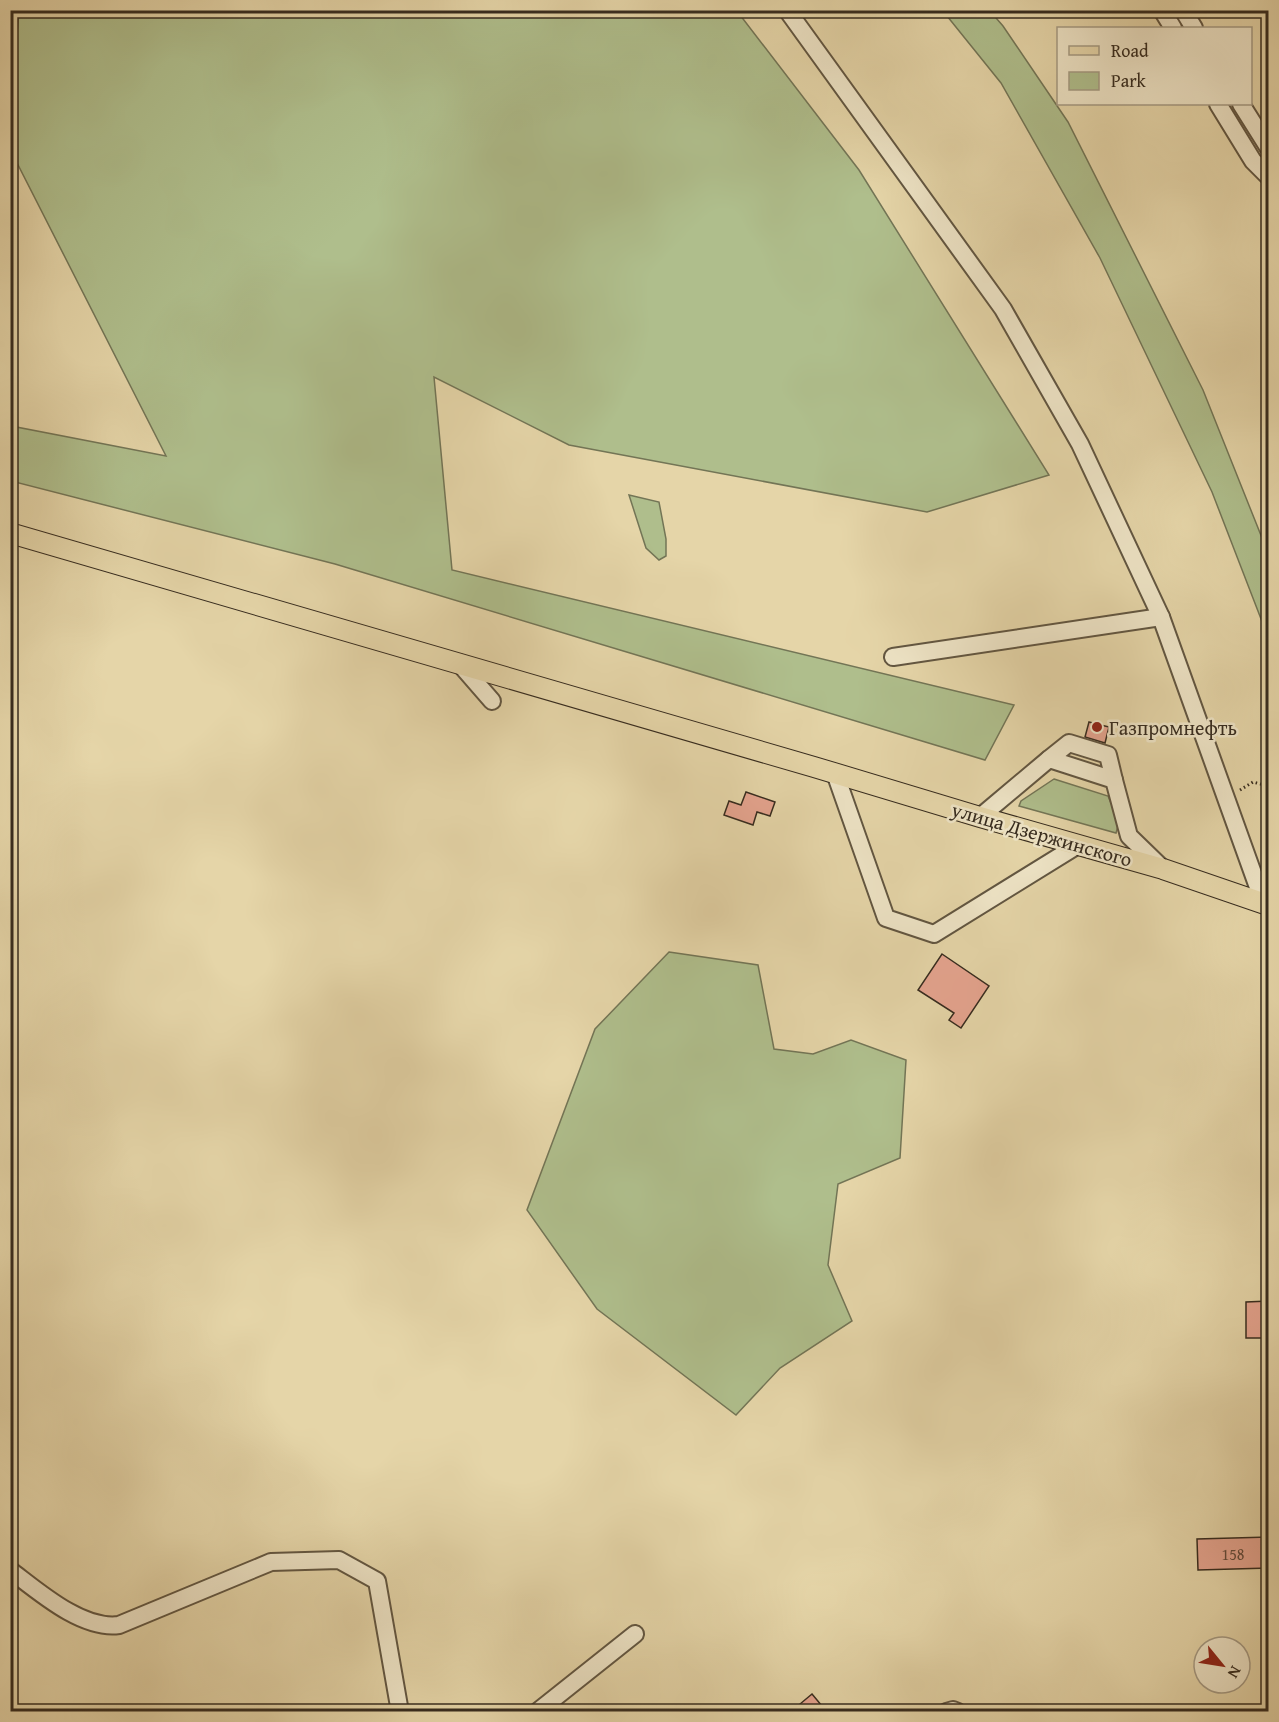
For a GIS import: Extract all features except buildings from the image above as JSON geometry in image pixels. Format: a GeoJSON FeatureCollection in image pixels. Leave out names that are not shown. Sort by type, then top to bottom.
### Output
{"type":"FeatureCollection","features":[{"type":"Feature","properties":{"kind":"main road","name":"улица Дзержинского"},"geometry":{"type":"LineString","coordinates":[[10,533],[1163,869],[1267,909]]}},
{"type":"Feature","properties":{"kind":"street"},"geometry":{"type":"LineString","coordinates":[[788,10],[1003,309],[1080,444],[1161,617],[1267,909]]}},
{"type":"Feature","properties":{"kind":"street"},"geometry":{"type":"LineString","coordinates":[[1162,10],[1172,27]]}},
{"type":"Feature","properties":{"kind":"street"},"geometry":{"type":"LineString","coordinates":[[1183,10],[1193,27]]}},
{"type":"Feature","properties":{"kind":"street"},"geometry":{"type":"LineString","coordinates":[[1219,105],[1252,161],[1269,176]]}},
{"type":"Feature","properties":{"kind":"street"},"geometry":{"type":"LineString","coordinates":[[1242,105],[1269,147]]}},
{"type":"Feature","properties":{"kind":"street"},"geometry":{"type":"LineString","coordinates":[[893,657],[1161,617]]}},
{"type":"Feature","properties":{"kind":"street"},"geometry":{"type":"LineString","coordinates":[[459,663],[492,701]]}},
{"type":"Feature","properties":{"kind":"street"},"geometry":{"type":"LineString","coordinates":[[980,817],[1049,759],[1114,780],[1129,836],[1163,869]]}},
{"type":"Feature","properties":{"kind":"street"},"geometry":{"type":"LineString","coordinates":[[835,773],[886,918],[934,934],[1078,845]]}},
{"type":"Feature","properties":{"kind":"street"},"geometry":{"type":"LineString","coordinates":[[10,1570],[63,1610],[108,1627],[119,1625],[271,1562],[339,1560],[377,1581],[400,1712]]}},
{"type":"Feature","properties":{"kind":"street"},"geometry":{"type":"LineString","coordinates":[[537,1712],[635,1634]]}},
{"type":"Feature","properties":{"kind":"street"},"geometry":{"type":"LineString","coordinates":[[946,1712],[953,1710],[958,1712]]}},
{"type":"Feature","properties":{"kind":"path"},"geometry":{"type":"LineString","coordinates":[[1225,798],[1253,782],[1269,786]]}},
{"type":"Feature","properties":{"kind":"green space"},"geometry":{"type":"Polygon","coordinates":[[[19,11],[737,11],[859,170],[1049,475],[927,512],[569,445],[434,377],[452,570],[1014,705],[985,760],[335,564],[11,481],[11,426],[166,456],[11,151],[11,103],[19,11]]]}},
{"type":"Feature","properties":{"kind":"green space"},"geometry":{"type":"Polygon","coordinates":[[[943,11],[990,11],[1003,26],[1068,122],[1203,390],[1268,553],[1268,637],[1212,492],[1100,258],[1001,83],[943,11]]]}},
{"type":"Feature","properties":{"kind":"green space"},"geometry":{"type":"Polygon","coordinates":[[[629,495],[659,502],[666,539],[666,556],[659,560],[646,548],[629,495]]]}},
{"type":"Feature","properties":{"kind":"green space"},"geometry":{"type":"Polygon","coordinates":[[[1054,779],[1108,796],[1119,822],[1116,833],[1019,806],[1021,801],[1054,779]]]}},
{"type":"Feature","properties":{"kind":"green space"},"geometry":{"type":"Polygon","coordinates":[[[669,952],[758,965],[774,1049],[813,1054],[851,1040],[906,1060],[900,1158],[838,1184],[828,1265],[852,1321],[780,1368],[736,1415],[597,1309],[527,1210],[595,1029],[669,952]]]}},
{"type":"Feature","properties":{"kind":"place","name":"Газпромнефть"},"geometry":{"type":"Point","coordinates":[1097,727]}}]}
